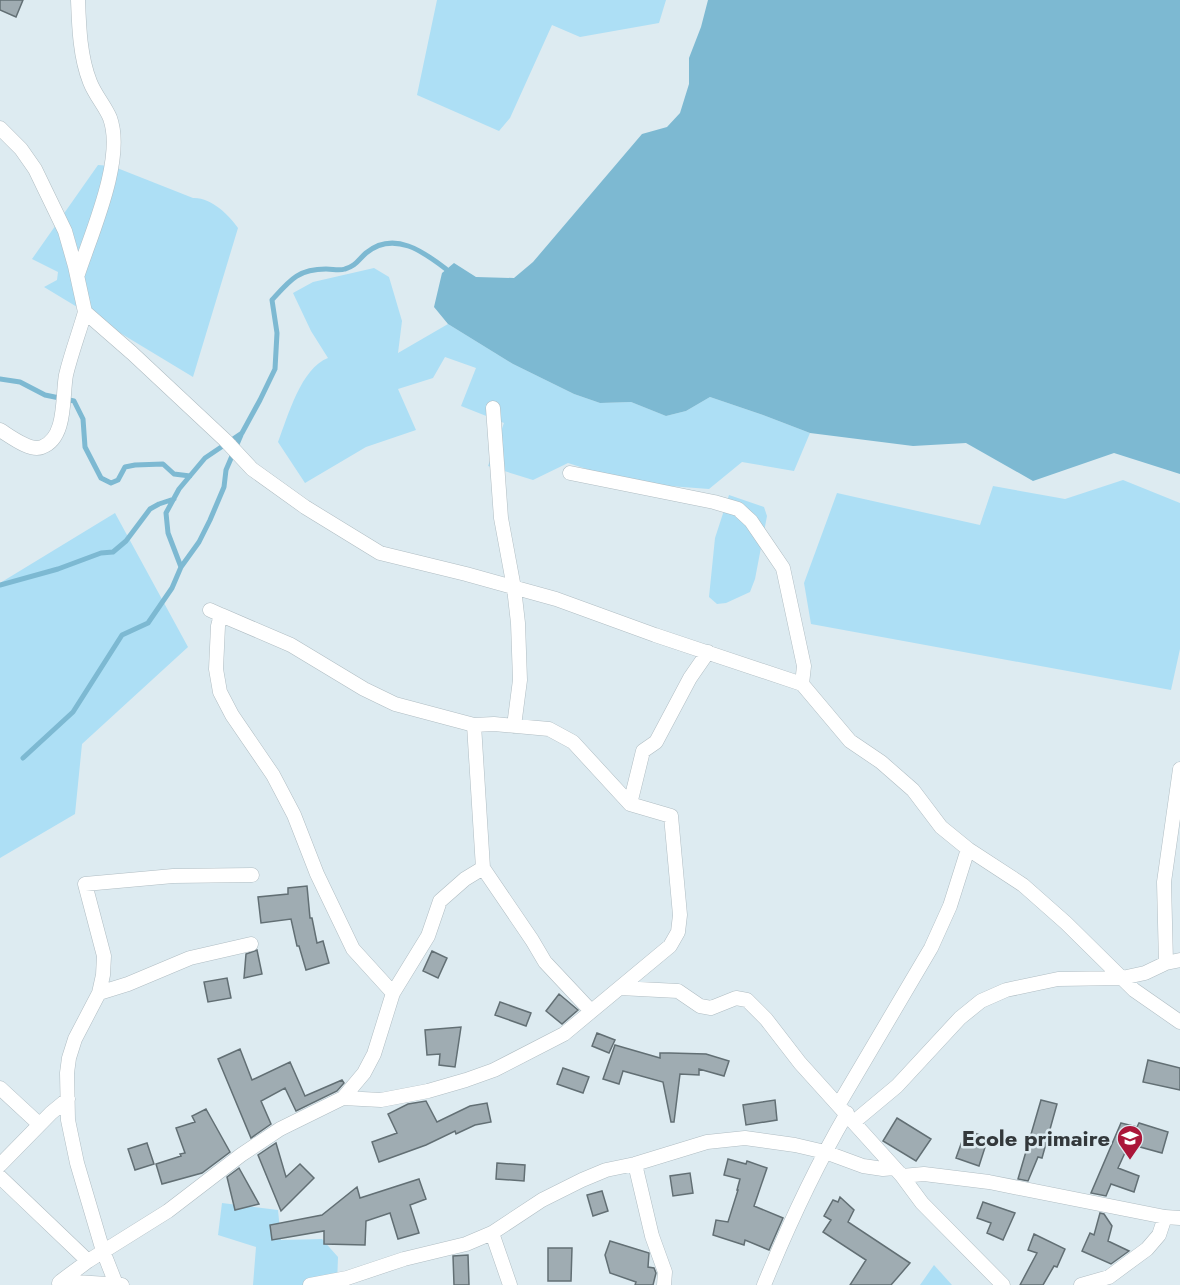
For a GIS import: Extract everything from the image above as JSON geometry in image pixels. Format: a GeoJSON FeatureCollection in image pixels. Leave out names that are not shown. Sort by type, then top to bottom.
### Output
{"type":"FeatureCollection","features":[{"type":"Feature","properties":{"kind":"street"},"geometry":{"type":"LineString","coordinates":[[77,276],[113,161],[113,135],[110,118],[94,91],[84,58],[78,0]]}},
{"type":"Feature","properties":{"kind":"street"},"geometry":{"type":"LineString","coordinates":[[0,128],[21,149],[35,169],[65,231],[85,312],[66,378],[63,415],[54,439],[43,447],[33,447],[0,430]]}},
{"type":"Feature","properties":{"kind":"street"},"geometry":{"type":"LineString","coordinates":[[85,312],[132,352],[252,469],[305,507],[380,553],[556,599],[802,684],[850,741],[881,762],[913,790],[941,827],[968,849],[1023,885],[1066,922],[1147,1001],[1180,1022]]}},
{"type":"Feature","properties":{"kind":"street"},"geometry":{"type":"LineString","coordinates":[[493,408],[501,519],[514,588],[520,655],[520,680],[514,726]]}},
{"type":"Feature","properties":{"kind":"street"},"geometry":{"type":"LineString","coordinates":[[570,473],[714,502],[738,509],[751,521],[783,568],[804,666],[802,684]]}},
{"type":"Feature","properties":{"kind":"street"},"geometry":{"type":"LineString","coordinates":[[343,1098],[381,1100],[428,1091],[494,1070],[564,1034],[670,946],[678,932],[680,915],[671,816],[630,804],[573,742],[563,735],[549,729],[474,724],[395,704],[364,689],[291,645],[216,612],[218,626],[216,669],[220,692],[232,715],[273,775],[294,815],[317,874],[353,949],[393,993]]}},
{"type":"Feature","properties":{"kind":"street"},"geometry":{"type":"LineString","coordinates":[[630,804],[643,751],[656,742],[690,678],[708,652]]}},
{"type":"Feature","properties":{"kind":"street"},"geometry":{"type":"LineString","coordinates":[[474,724],[483,868],[545,962],[591,1011]]}},
{"type":"Feature","properties":{"kind":"street"},"geometry":{"type":"LineString","coordinates":[[1166,963],[1164,882],[1180,769]]}},
{"type":"Feature","properties":{"kind":"street"},"geometry":{"type":"LineString","coordinates":[[764,1285],[786,1230],[931,948],[950,906],[968,849]]}},
{"type":"Feature","properties":{"kind":"street"},"geometry":{"type":"LineString","coordinates":[[59,1283],[88,1261],[168,1210],[280,1129],[343,1098],[364,1073],[374,1054],[393,993],[428,936],[440,901],[457,885],[483,868]]}},
{"type":"Feature","properties":{"kind":"street"},"geometry":{"type":"LineString","coordinates":[[116,1284],[103,1251],[70,1134],[69,1058],[75,1039],[99,993],[104,975],[104,956],[85,884],[173,876],[252,874]]}},
{"type":"Feature","properties":{"kind":"street"},"geometry":{"type":"LineString","coordinates":[[99,993],[128,984],[190,958],[251,944]]}},
{"type":"Feature","properties":{"kind":"street"},"geometry":{"type":"LineString","coordinates":[[847,1113],[897,1086],[960,1018],[981,1001],[1006,990],[1058,979],[1122,978],[1145,973],[1166,963],[1180,960]]}},
{"type":"Feature","properties":{"kind":"street"},"geometry":{"type":"LineString","coordinates":[[620,988],[678,991],[700,1006],[711,1008],[736,998],[747,1000],[766,1019],[800,1063],[899,1172],[922,1203],[1003,1285]]}},
{"type":"Feature","properties":{"kind":"street"},"geometry":{"type":"LineString","coordinates":[[0,1088],[39,1124]]}},
{"type":"Feature","properties":{"kind":"street"},"geometry":{"type":"LineString","coordinates":[[0,1165],[39,1124],[68,1099]]}},
{"type":"Feature","properties":{"kind":"street"},"geometry":{"type":"LineString","coordinates":[[310,1285],[347,1278],[404,1259],[466,1244],[492,1233],[542,1200],[606,1170],[635,1164],[692,1145],[745,1138],[795,1145],[883,1170],[989,1182],[1180,1218]]}},
{"type":"Feature","properties":{"kind":"street"},"geometry":{"type":"LineString","coordinates":[[635,1164],[652,1236],[664,1272],[664,1285]]}},
{"type":"Feature","properties":{"kind":"street"},"geometry":{"type":"LineString","coordinates":[[0,1177],[88,1261]]}},
{"type":"Feature","properties":{"kind":"street"},"geometry":{"type":"LineString","coordinates":[[1081,1285],[1109,1277],[1147,1249],[1159,1235],[1165,1217]]}},
{"type":"Feature","properties":{"kind":"street"},"geometry":{"type":"LineString","coordinates":[[492,1233],[510,1285]]}},
{"type":"Feature","properties":{"kind":"street"},"geometry":{"type":"LineString","coordinates":[[59,1283],[122,1285]]}},
{"type":"Feature","properties":{"kind":"shaded area"},"geometry":{"type":"Polygon","coordinates":[[[437,0],[666,0],[659,23],[580,37],[552,25],[510,118],[499,131],[417,95],[437,0]]]}},
{"type":"Feature","properties":{"kind":"shaded area"},"geometry":{"type":"Polygon","coordinates":[[[708,0],[1180,0],[1180,474],[1114,453],[1033,481],[966,443],[913,446],[810,433],[710,397],[686,411],[666,416],[631,402],[600,403],[574,394],[513,364],[448,324],[434,307],[442,273],[454,263],[476,277],[514,278],[533,262],[642,134],[667,127],[680,113],[689,84],[689,58],[708,0]]]}},
{"type":"Feature","properties":{"kind":"shaded area"},"geometry":{"type":"Polygon","coordinates":[[[98,165],[112,166],[193,198],[206,200],[225,213],[238,228],[193,377],[44,287],[57,280],[58,272],[32,259],[98,165]]]}},
{"type":"Feature","properties":{"kind":"shaded area"},"geometry":{"type":"Polygon","coordinates":[[[374,268],[389,277],[402,321],[398,353],[448,324],[513,364],[574,394],[600,403],[631,402],[666,416],[686,411],[710,397],[810,433],[794,471],[742,462],[709,489],[630,483],[568,463],[533,480],[488,466],[504,423],[461,406],[476,368],[445,357],[433,378],[398,389],[416,430],[366,447],[305,483],[278,442],[303,382],[319,363],[328,358],[311,331],[293,293],[313,282],[374,268]]]}},
{"type":"Feature","properties":{"kind":"shaded area"},"geometry":{"type":"Polygon","coordinates":[[[1123,480],[1180,503],[1180,649],[1171,690],[811,624],[804,583],[837,493],[980,525],[993,486],[1065,499],[1123,480]]]}},
{"type":"Feature","properties":{"kind":"shaded area"},"geometry":{"type":"Polygon","coordinates":[[[729,495],[764,507],[767,516],[755,579],[750,592],[726,603],[717,604],[709,597],[715,538],[729,495]]]}},
{"type":"Feature","properties":{"kind":"shaded area"},"geometry":{"type":"Polygon","coordinates":[[[115,513],[188,647],[82,744],[75,814],[0,858],[0,583],[115,513]]]}},
{"type":"Feature","properties":{"kind":"shaded area"},"geometry":{"type":"Polygon","coordinates":[[[222,1203],[278,1210],[281,1240],[322,1239],[338,1257],[337,1285],[253,1285],[256,1247],[218,1235],[222,1203]]]}},
{"type":"Feature","properties":{"kind":"shaded area"},"geometry":{"type":"Polygon","coordinates":[[[934,1265],[952,1285],[920,1285],[934,1265]]]}},
{"type":"Feature","properties":{"kind":"building"},"geometry":{"type":"Polygon","coordinates":[[[0,0],[23,0],[16,17],[0,10],[0,0]]]}},
{"type":"Feature","properties":{"kind":"building"},"geometry":{"type":"Polygon","coordinates":[[[307,886],[310,918],[312,918],[317,943],[323,941],[329,963],[306,970],[299,946],[297,946],[291,919],[261,923],[258,897],[288,894],[288,888],[307,886]]]}},
{"type":"Feature","properties":{"kind":"building"},"geometry":{"type":"Polygon","coordinates":[[[257,950],[262,974],[244,978],[246,954],[257,950]]]}},
{"type":"Feature","properties":{"kind":"building"},"geometry":{"type":"Polygon","coordinates":[[[432,951],[447,958],[438,978],[423,971],[432,951]]]}},
{"type":"Feature","properties":{"kind":"building"},"geometry":{"type":"Polygon","coordinates":[[[227,978],[231,998],[208,1002],[204,982],[227,978]]]}},
{"type":"Feature","properties":{"kind":"building"},"geometry":{"type":"Polygon","coordinates":[[[559,994],[578,1010],[562,1024],[546,1011],[559,994]]]}},
{"type":"Feature","properties":{"kind":"building"},"geometry":{"type":"Polygon","coordinates":[[[500,1002],[531,1013],[526,1026],[495,1015],[500,1002]]]}},
{"type":"Feature","properties":{"kind":"building"},"geometry":{"type":"Polygon","coordinates":[[[461,1027],[455,1067],[439,1065],[440,1054],[427,1055],[425,1030],[461,1027]]]}},
{"type":"Feature","properties":{"kind":"building"},"geometry":{"type":"Polygon","coordinates":[[[597,1033],[615,1040],[609,1053],[592,1046],[597,1033]]]}},
{"type":"Feature","properties":{"kind":"building"},"geometry":{"type":"Polygon","coordinates":[[[615,1045],[660,1058],[660,1053],[706,1054],[729,1061],[724,1076],[699,1069],[699,1075],[680,1074],[674,1122],[671,1122],[663,1082],[623,1071],[619,1084],[603,1079],[615,1045]]]}},
{"type":"Feature","properties":{"kind":"building"},"geometry":{"type":"Polygon","coordinates":[[[240,1049],[252,1080],[290,1062],[305,1096],[342,1080],[344,1083],[337,1091],[296,1111],[285,1088],[261,1101],[271,1124],[251,1138],[218,1059],[240,1049]]]}},
{"type":"Feature","properties":{"kind":"building"},"geometry":{"type":"Polygon","coordinates":[[[1148,1060],[1180,1068],[1180,1090],[1143,1082],[1148,1060]]]}},
{"type":"Feature","properties":{"kind":"building"},"geometry":{"type":"Polygon","coordinates":[[[563,1068],[589,1077],[583,1093],[557,1084],[563,1068]]]}},
{"type":"Feature","properties":{"kind":"building"},"geometry":{"type":"Polygon","coordinates":[[[775,1100],[777,1120],[746,1125],[743,1105],[775,1100]]]}},
{"type":"Feature","properties":{"kind":"building"},"geometry":{"type":"Polygon","coordinates":[[[1041,1100],[1057,1104],[1042,1158],[1038,1157],[1028,1181],[1018,1179],[1041,1100]]]}},
{"type":"Feature","properties":{"kind":"building"},"geometry":{"type":"Polygon","coordinates":[[[426,1101],[437,1122],[470,1106],[487,1103],[491,1122],[475,1125],[456,1134],[455,1131],[426,1145],[379,1162],[372,1142],[397,1133],[388,1114],[408,1104],[426,1101]]]}},
{"type":"Feature","properties":{"kind":"building"},"geometry":{"type":"Polygon","coordinates":[[[206,1109],[230,1152],[202,1173],[162,1184],[156,1164],[185,1153],[176,1128],[195,1122],[192,1116],[206,1109]]]}},
{"type":"Feature","properties":{"kind":"building"},"geometry":{"type":"Polygon","coordinates":[[[897,1118],[931,1139],[916,1161],[883,1141],[897,1118]]]}},
{"type":"Feature","properties":{"kind":"building"},"geometry":{"type":"Polygon","coordinates":[[[1121,1123],[1137,1127],[1139,1123],[1168,1132],[1162,1153],[1129,1144],[1118,1168],[1139,1176],[1134,1192],[1111,1184],[1106,1196],[1091,1193],[1121,1123]]]}},
{"type":"Feature","properties":{"kind":"building"},"geometry":{"type":"Polygon","coordinates":[[[966,1130],[988,1138],[979,1166],[956,1158],[966,1130]]]}},
{"type":"Feature","properties":{"kind":"building"},"geometry":{"type":"Polygon","coordinates":[[[147,1143],[154,1164],[135,1170],[128,1149],[147,1143]]]}},
{"type":"Feature","properties":{"kind":"building"},"geometry":{"type":"Polygon","coordinates":[[[276,1143],[286,1177],[300,1164],[314,1178],[281,1211],[258,1155],[276,1143]]]}},
{"type":"Feature","properties":{"kind":"building"},"geometry":{"type":"Polygon","coordinates":[[[728,1159],[746,1164],[747,1161],[767,1168],[754,1206],[783,1218],[769,1250],[745,1240],[744,1245],[713,1235],[716,1220],[728,1222],[738,1190],[740,1179],[724,1175],[728,1159]]]}},
{"type":"Feature","properties":{"kind":"building"},"geometry":{"type":"Polygon","coordinates":[[[497,1163],[525,1165],[524,1181],[496,1179],[497,1163]]]}},
{"type":"Feature","properties":{"kind":"building"},"geometry":{"type":"Polygon","coordinates":[[[239,1168],[259,1204],[235,1210],[227,1177],[239,1168]]]}},
{"type":"Feature","properties":{"kind":"building"},"geometry":{"type":"Polygon","coordinates":[[[690,1173],[693,1193],[673,1196],[670,1176],[690,1173]]]}},
{"type":"Feature","properties":{"kind":"building"},"geometry":{"type":"Polygon","coordinates":[[[419,1179],[426,1199],[410,1205],[419,1233],[398,1239],[390,1213],[366,1221],[365,1245],[324,1244],[324,1231],[272,1240],[270,1225],[322,1215],[357,1187],[360,1198],[419,1179]]]}},
{"type":"Feature","properties":{"kind":"building"},"geometry":{"type":"Polygon","coordinates":[[[602,1191],[608,1211],[593,1216],[587,1195],[602,1191]]]}},
{"type":"Feature","properties":{"kind":"building"},"geometry":{"type":"Polygon","coordinates":[[[840,1197],[854,1210],[848,1222],[910,1263],[891,1285],[850,1285],[866,1260],[823,1232],[831,1220],[824,1216],[833,1200],[838,1202],[840,1197]]]}},
{"type":"Feature","properties":{"kind":"building"},"geometry":{"type":"Polygon","coordinates":[[[983,1202],[1015,1213],[1003,1240],[987,1233],[991,1223],[977,1218],[983,1202]]]}},
{"type":"Feature","properties":{"kind":"building"},"geometry":{"type":"Polygon","coordinates":[[[1100,1213],[1104,1214],[1112,1226],[1108,1241],[1129,1251],[1111,1264],[1082,1251],[1090,1233],[1094,1235],[1100,1213]]]}},
{"type":"Feature","properties":{"kind":"building"},"geometry":{"type":"Polygon","coordinates":[[[1034,1234],[1065,1249],[1057,1267],[1054,1266],[1043,1285],[1020,1285],[1037,1253],[1028,1250],[1034,1234]]]}},
{"type":"Feature","properties":{"kind":"building"},"geometry":{"type":"Polygon","coordinates":[[[610,1241],[649,1253],[648,1267],[654,1268],[656,1273],[653,1285],[635,1285],[636,1282],[610,1273],[605,1255],[610,1241]]]}},
{"type":"Feature","properties":{"kind":"building"},"geometry":{"type":"Polygon","coordinates":[[[548,1248],[572,1248],[571,1281],[548,1281],[548,1248]]]}},
{"type":"Feature","properties":{"kind":"building"},"geometry":{"type":"Polygon","coordinates":[[[468,1255],[469,1285],[454,1285],[453,1256],[468,1255]]]}},
{"type":"Feature","properties":{"kind":"waterway"},"geometry":{"type":"LineString","coordinates":[[181,567],[168,533],[166,513],[179,489],[205,458],[242,433],[260,400],[275,369],[277,333],[272,300],[290,281],[301,274],[308,271],[349,268],[366,253],[387,243],[398,243],[418,250],[446,269]]}},
{"type":"Feature","properties":{"kind":"waterway"},"geometry":{"type":"LineString","coordinates":[[0,379],[20,382],[45,395],[74,401],[83,419],[85,447],[101,478],[111,483],[118,480],[125,467],[163,464],[174,474],[190,476]]}},
{"type":"Feature","properties":{"kind":"waterway"},"geometry":{"type":"LineString","coordinates":[[23,758],[73,712],[122,635],[148,623],[172,588],[181,567],[199,542],[210,520],[224,487],[226,470],[241,435]]}},
{"type":"Feature","properties":{"kind":"waterway"},"geometry":{"type":"LineString","coordinates":[[0,585],[58,569],[101,553],[113,552],[126,541],[150,509],[174,499]]}},
{"type":"Feature","properties":{"kind":"place","name":"Ecole primaire"},"geometry":{"type":"Point","coordinates":[1130,1161]}}]}
